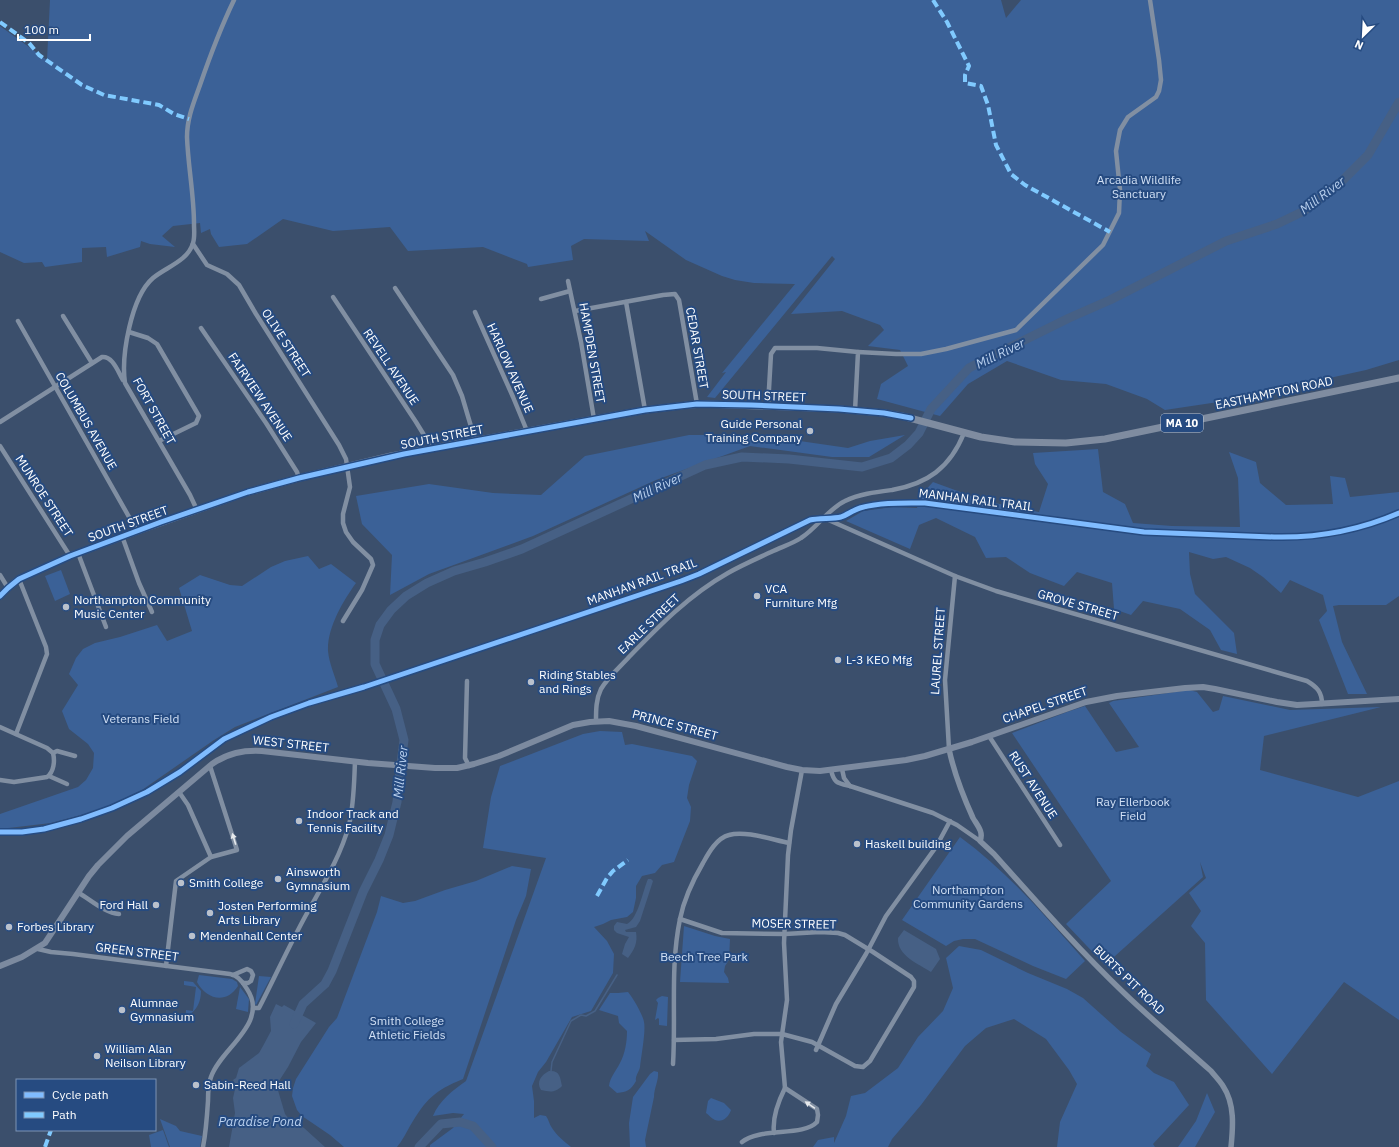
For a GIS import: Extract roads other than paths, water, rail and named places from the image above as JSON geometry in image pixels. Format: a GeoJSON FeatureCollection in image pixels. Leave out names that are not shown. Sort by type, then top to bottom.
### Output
{"type":"FeatureCollection","features":[{"type":"Feature","properties":{"kind":"main road","name":"EASTHAMPTON ROAD"},"geometry":{"type":"LineString","coordinates":[[964,434],[1026,443],[1066,443],[1105,439],[1399,378]]}},
{"type":"Feature","properties":{"kind":"main road","name":"SOUTH STREET"},"geometry":{"type":"LineString","coordinates":[[0,596],[19,580],[70,556],[122,536],[245,493],[299,478],[432,448],[645,410],[697,404],[855,410],[910,418],[964,434]]}},
{"type":"Feature","properties":{"kind":"main road","name":"CHAPEL STREET"},"geometry":{"type":"LineString","coordinates":[[802,770],[820,771],[842,769],[906,760],[949,749],[1086,702],[1116,696],[1203,687],[1290,704],[1322,704],[1399,699]]}},
{"type":"Feature","properties":{"kind":"main road","name":"PRINCE STREET"},"geometry":{"type":"LineString","coordinates":[[543,738],[573,725],[596,721],[610,721],[636,726],[773,764],[802,770]]}},
{"type":"Feature","properties":{"kind":"main road","name":"WEST STREET"},"geometry":{"type":"LineString","coordinates":[[0,966],[13,962],[38,948],[50,938],[89,876],[109,854],[127,836],[179,792],[210,766],[225,756],[244,751],[262,751],[355,762],[449,769],[469,766],[499,756],[543,738]]}},
{"type":"Feature","properties":{"kind":"street"},"geometry":{"type":"LineString","coordinates":[[193,244],[194,206],[188,144],[189,119],[216,41],[234,0]]}},
{"type":"Feature","properties":{"kind":"street"},"geometry":{"type":"LineString","coordinates":[[768,406],[771,354],[775,348],[817,348],[858,352],[921,354],[946,349],[1016,330],[1103,245],[1119,213],[1120,190],[1116,151],[1120,130],[1128,117],[1156,97],[1159,91],[1161,80],[1150,0]]}},
{"type":"Feature","properties":{"kind":"street","name":"FORT STREET"},"geometry":{"type":"LineString","coordinates":[[193,244],[181,259],[172,267],[158,274],[146,286],[138,301],[129,332],[123,368],[125,383],[190,495],[197,510]]}},
{"type":"Feature","properties":{"kind":"street","name":"OLIVE STREET"},"geometry":{"type":"LineString","coordinates":[[193,244],[207,265],[227,274],[239,285],[339,445],[346,459],[350,487],[343,514],[343,523],[346,532],[353,542],[371,559],[373,565],[362,590],[343,621]]}},
{"type":"Feature","properties":{"kind":"street","name":"HAMPDEN STREET"},"geometry":{"type":"LineString","coordinates":[[568,281],[575,311],[594,419]]}},
{"type":"Feature","properties":{"kind":"street"},"geometry":{"type":"LineString","coordinates":[[395,288],[453,374],[462,396],[475,440]]}},
{"type":"Feature","properties":{"kind":"street","name":"HAMPDEN STREET"},"geometry":{"type":"LineString","coordinates":[[541,299],[570,291]]}},
{"type":"Feature","properties":{"kind":"street","name":"CEDAR STREET"},"geometry":{"type":"LineString","coordinates":[[626,302],[666,294],[676,295],[679,300],[697,404]]}},
{"type":"Feature","properties":{"kind":"street","name":"REVELL AVENUE"},"geometry":{"type":"LineString","coordinates":[[333,297],[432,448]]}},
{"type":"Feature","properties":{"kind":"street"},"geometry":{"type":"LineString","coordinates":[[575,311],[626,302],[645,410]]}},
{"type":"Feature","properties":{"kind":"street","name":"HARLOW AVENUE"},"geometry":{"type":"LineString","coordinates":[[475,312],[527,431]]}},
{"type":"Feature","properties":{"kind":"street"},"geometry":{"type":"LineString","coordinates":[[63,316],[92,363]]}},
{"type":"Feature","properties":{"kind":"street","name":"COLUMBUS AVENUE"},"geometry":{"type":"LineString","coordinates":[[18,321],[137,531]]}},
{"type":"Feature","properties":{"kind":"street","name":"FAIRVIEW AVENUE"},"geometry":{"type":"LineString","coordinates":[[201,328],[266,423],[297,472],[299,478]]}},
{"type":"Feature","properties":{"kind":"street"},"geometry":{"type":"LineString","coordinates":[[129,332],[148,338],[156,344],[199,416],[198,421],[194,424],[159,441]]}},
{"type":"Feature","properties":{"kind":"street"},"geometry":{"type":"LineString","coordinates":[[855,410],[858,352]]}},
{"type":"Feature","properties":{"kind":"street"},"geometry":{"type":"LineString","coordinates":[[0,422],[102,357],[106,357],[112,361],[125,383]]}},
{"type":"Feature","properties":{"kind":"street","name":"EARLE STREET"},"geometry":{"type":"LineString","coordinates":[[596,721],[598,696],[606,682],[659,626],[701,590],[726,574],[802,537],[836,507],[853,498],[920,483],[931,477],[951,457],[964,434]]}},
{"type":"Feature","properties":{"kind":"street","name":"MUNROE STREET"},"geometry":{"type":"LineString","coordinates":[[0,446],[70,556]]}},
{"type":"Feature","properties":{"kind":"street","name":"GROVE STREET"},"geometry":{"type":"LineString","coordinates":[[824,518],[955,576],[996,591],[1307,681],[1319,690],[1322,698],[1322,704]]}},
{"type":"Feature","properties":{"kind":"street"},"geometry":{"type":"LineString","coordinates":[[122,536],[139,584],[152,612]]}},
{"type":"Feature","properties":{"kind":"street"},"geometry":{"type":"LineString","coordinates":[[78,553],[106,628]]}},
{"type":"Feature","properties":{"kind":"street"},"geometry":{"type":"LineString","coordinates":[[0,575],[8,588]]}},
{"type":"Feature","properties":{"kind":"street","name":"LAUREL STREET"},"geometry":{"type":"LineString","coordinates":[[955,576],[945,680],[949,749],[958,781],[980,830],[980,841]]}},
{"type":"Feature","properties":{"kind":"street"},"geometry":{"type":"LineString","coordinates":[[16,734],[47,654],[46,647],[19,580]]}},
{"type":"Feature","properties":{"kind":"street"},"geometry":{"type":"LineString","coordinates":[[467,681],[465,758],[469,766]]}},
{"type":"Feature","properties":{"kind":"street"},"geometry":{"type":"LineString","coordinates":[[0,727],[47,748],[53,753],[54,763],[50,776]]}},
{"type":"Feature","properties":{"kind":"street","name":"RUST AVENUE"},"geometry":{"type":"LineString","coordinates":[[989,736],[1060,845]]}},
{"type":"Feature","properties":{"kind":"street"},"geometry":{"type":"LineString","coordinates":[[53,753],[57,751],[75,756]]}},
{"type":"Feature","properties":{"kind":"street"},"geometry":{"type":"LineString","coordinates":[[252,1008],[260,1008],[290,944],[330,874],[338,856],[347,832],[352,810],[355,762]]}},
{"type":"Feature","properties":{"kind":"street"},"geometry":{"type":"LineString","coordinates":[[166,966],[176,882],[211,858],[237,850],[210,766]]}},
{"type":"Feature","properties":{"kind":"street"},"geometry":{"type":"LineString","coordinates":[[842,769],[844,778],[850,786]]}},
{"type":"Feature","properties":{"kind":"street"},"geometry":{"type":"LineString","coordinates":[[774,1133],[773,1124],[778,1104],[785,1088],[781,1052],[787,1000],[785,934],[789,843],[802,770]]}},
{"type":"Feature","properties":{"kind":"street"},"geometry":{"type":"LineString","coordinates":[[831,770],[834,780],[839,784],[850,786],[942,816],[980,841]]}},
{"type":"Feature","properties":{"kind":"street"},"geometry":{"type":"LineString","coordinates":[[0,780],[14,782],[50,776],[67,784]]}},
{"type":"Feature","properties":{"kind":"street"},"geometry":{"type":"LineString","coordinates":[[179,792],[188,805],[211,858]]}},
{"type":"Feature","properties":{"kind":"street"},"geometry":{"type":"LineString","coordinates":[[816,1050],[836,1004],[886,916],[936,847],[950,821]]}},
{"type":"Feature","properties":{"kind":"street"},"geometry":{"type":"LineString","coordinates":[[673,1064],[676,958],[680,919],[689,889],[697,872],[715,845],[722,838],[735,834],[746,834],[789,843]]}},
{"type":"Feature","properties":{"kind":"street","name":"BURTS PIT ROAD"},"geometry":{"type":"LineString","coordinates":[[980,841],[994,854],[1075,944],[1123,992],[1215,1076],[1223,1086],[1228,1096],[1233,1128],[1231,1147]]}},
{"type":"Feature","properties":{"kind":"street"},"geometry":{"type":"LineString","coordinates":[[79,893],[114,914],[119,914]]}},
{"type":"Feature","properties":{"kind":"street","name":"MOSER STREET"},"geometry":{"type":"LineString","coordinates":[[680,919],[722,933],[838,933],[868,949],[911,977],[914,981],[914,987],[870,1061],[862,1067],[854,1066],[818,1045]]}},
{"type":"Feature","properties":{"kind":"street","name":"GREEN STREET"},"geometry":{"type":"LineString","coordinates":[[38,948],[51,952],[234,975],[246,969],[251,971],[253,975],[251,980],[248,983],[243,983]]}},
{"type":"Feature","properties":{"kind":"street"},"geometry":{"type":"LineString","coordinates":[[203,1147],[211,1076],[217,1064],[250,1022],[252,997],[243,983],[237,976],[234,975]]}},
{"type":"Feature","properties":{"kind":"street"},"geometry":{"type":"LineString","coordinates":[[674,1040],[716,1039],[754,1034],[782,1034],[818,1045]]}},
{"type":"Feature","properties":{"kind":"street"},"geometry":{"type":"LineString","coordinates":[[742,1142],[750,1137],[808,1128],[817,1122],[817,1109],[785,1088]]}},
{"type":"Feature","properties":{"kind":"water"},"geometry":{"type":"Polygon","coordinates":[[[648,879],[653,881],[640,921],[636,927],[625,930],[626,932],[636,932],[635,946],[628,958],[622,954],[629,937],[617,933],[614,930],[614,926],[617,922],[627,924],[631,921],[637,910],[648,879]]]}},
{"type":"Feature","properties":{"kind":"water"},"geometry":{"type":"Polygon","coordinates":[[[904,930],[936,949],[940,959],[931,972],[910,959],[901,950],[898,938],[904,930]]]}},
{"type":"Feature","properties":{"kind":"water","name":"Paradise Pond"},"geometry":{"type":"Polygon","coordinates":[[[276,1004],[282,1007],[284,1005],[316,1023],[301,1042],[277,1087],[285,1114],[290,1120],[304,1128],[325,1147],[229,1147],[235,1113],[233,1098],[236,1085],[233,1080],[236,1078],[239,1068],[259,1053],[263,1046],[271,1031],[270,1017],[276,1004]]]}},
{"type":"Feature","properties":{"kind":"water"},"geometry":{"type":"Polygon","coordinates":[[[549,1071],[557,1073],[561,1080],[562,1086],[555,1091],[541,1090],[539,1084],[540,1079],[549,1071]]]}},
{"type":"Feature","properties":{"kind":"waterway","name":"Mill River"},"geometry":{"type":"LineString","coordinates":[[294,1024],[303,1004],[325,984],[332,971],[363,892],[379,860],[389,835],[397,802],[404,740],[396,709],[375,664],[375,640],[380,625],[391,610],[406,596],[427,583],[454,571],[522,549],[705,465],[742,457],[789,459],[862,467],[891,458],[908,445],[919,433],[931,409],[969,368],[1069,318],[1110,300],[1226,241],[1277,224],[1304,211],[1343,180],[1368,155],[1399,102]]}},
{"type":"Feature","properties":{"kind":"waterway"},"geometry":{"type":"LineString","coordinates":[[551,1071],[552,1062],[571,1021],[581,1015],[586,1016],[595,1011],[617,975]]}},
{"type":"Feature","properties":{"kind":"waterway","name":"Mill River"},"geometry":{"type":"LineString","coordinates":[[419,1147],[441,1124],[460,1122],[473,1126],[492,1147]]}},
{"type":"Feature","properties":{"kind":"place","name":"Guide Personal Training Company"},"geometry":{"type":"Point","coordinates":[810,431]}},
{"type":"Feature","properties":{"kind":"place","name":"VCA Furniture Mfg"},"geometry":{"type":"Point","coordinates":[757,596]}},
{"type":"Feature","properties":{"kind":"place","name":"Northampton Community Music Center"},"geometry":{"type":"Point","coordinates":[66,607]}},
{"type":"Feature","properties":{"kind":"place","name":"L-3 KEO Mfg"},"geometry":{"type":"Point","coordinates":[838,660]}},
{"type":"Feature","properties":{"kind":"place","name":"Riding Stables and Rings"},"geometry":{"type":"Point","coordinates":[531,682]}},
{"type":"Feature","properties":{"kind":"place","name":"Indoor Track and Tennis Facility"},"geometry":{"type":"Point","coordinates":[299,821]}},
{"type":"Feature","properties":{"kind":"place","name":"Haskell building"},"geometry":{"type":"Point","coordinates":[857,844]}},
{"type":"Feature","properties":{"kind":"place","name":"Ainsworth Gymnasium"},"geometry":{"type":"Point","coordinates":[278,879]}},
{"type":"Feature","properties":{"kind":"place","name":"Smith College"},"geometry":{"type":"Point","coordinates":[181,883]}},
{"type":"Feature","properties":{"kind":"place","name":"Ford Hall"},"geometry":{"type":"Point","coordinates":[156,905]}},
{"type":"Feature","properties":{"kind":"place","name":"Josten Performing Arts Library"},"geometry":{"type":"Point","coordinates":[210,913]}},
{"type":"Feature","properties":{"kind":"place","name":"Forbes Library"},"geometry":{"type":"Point","coordinates":[9,927]}},
{"type":"Feature","properties":{"kind":"place","name":"Mendenhall Center"},"geometry":{"type":"Point","coordinates":[192,936]}},
{"type":"Feature","properties":{"kind":"place","name":"Alumnae Gymnasium"},"geometry":{"type":"Point","coordinates":[122,1010]}},
{"type":"Feature","properties":{"kind":"place","name":"William Alan Neilson Library"},"geometry":{"type":"Point","coordinates":[97,1056]}},
{"type":"Feature","properties":{"kind":"place","name":"Sabin-Reed Hall"},"geometry":{"type":"Point","coordinates":[196,1085]}},
{"type":"Feature","properties":{"kind":"park label","name":"Arcadia Wildlife Sanctuary"},"geometry":{"type":"Point","coordinates":[1139,187]}},
{"type":"Feature","properties":{"kind":"park label","name":"Veterans Field"},"geometry":{"type":"Point","coordinates":[141,719]}},
{"type":"Feature","properties":{"kind":"park label","name":"Ray Ellerbook Field"},"geometry":{"type":"Point","coordinates":[1133,809]}},
{"type":"Feature","properties":{"kind":"park label","name":"Northampton Community Gardens"},"geometry":{"type":"Point","coordinates":[968,897]}},
{"type":"Feature","properties":{"kind":"park label","name":"Beech Tree Park"},"geometry":{"type":"Point","coordinates":[704,957]}},
{"type":"Feature","properties":{"kind":"park label","name":"Smith College Athletic Fields"},"geometry":{"type":"Point","coordinates":[407,1028]}}]}
